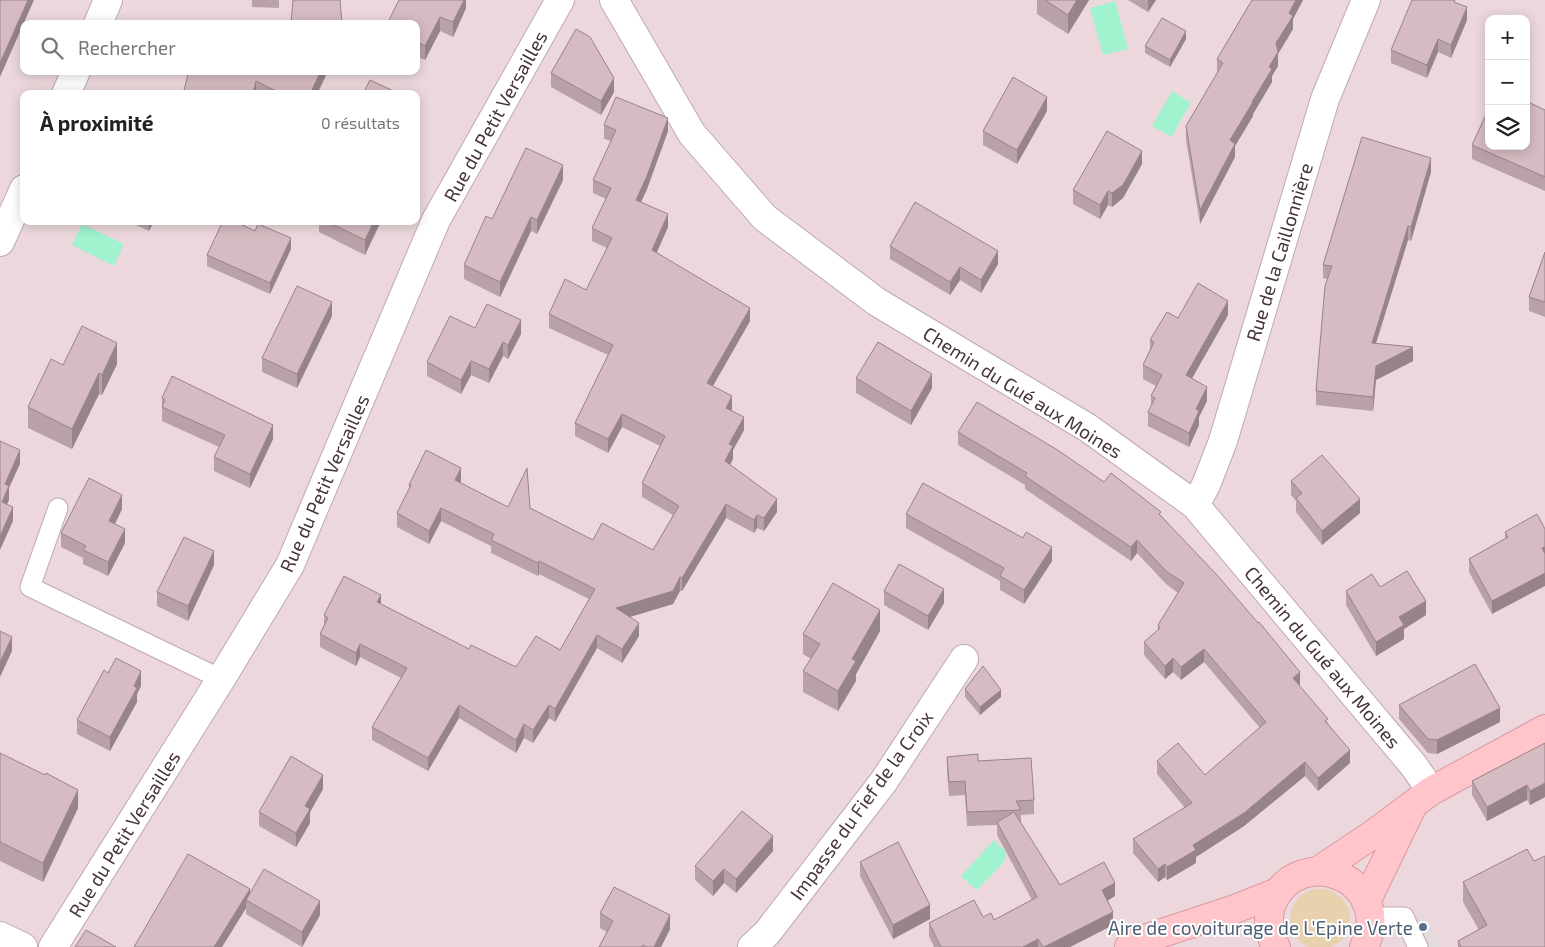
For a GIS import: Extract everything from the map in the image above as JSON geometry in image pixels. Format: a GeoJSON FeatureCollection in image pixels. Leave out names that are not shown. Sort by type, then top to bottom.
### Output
{"type":"FeatureCollection","features":[{"type":"Feature","properties":{"kind":"main road"},"geometry":{"type":"LineString","coordinates":[[1318,871],[1422,798],[1545,729]]}},
{"type":"Feature","properties":{"kind":"main road"},"geometry":{"type":"LineString","coordinates":[[1368,909],[1422,798]]}},
{"type":"Feature","properties":{"kind":"main road"},"geometry":{"type":"LineString","coordinates":[[1276,947],[1271,938],[1268,922],[1271,906],[1278,892],[1289,881],[1303,874],[1318,871],[1333,873],[1347,879],[1358,889],[1368,909],[1369,932],[1364,947]]}},
{"type":"Feature","properties":{"kind":"main road"},"geometry":{"type":"LineString","coordinates":[[1129,947],[1144,939],[1235,909],[1278,892]]}},
{"type":"Feature","properties":{"kind":"street"},"geometry":{"type":"LineString","coordinates":[[100,20],[108,0]]}},
{"type":"Feature","properties":{"kind":"street","name":"Rue du Petit Versailles"},"geometry":{"type":"LineString","coordinates":[[53,947],[290,565],[436,220],[560,0]]}},
{"type":"Feature","properties":{"kind":"street","name":"Chemin du Gué aux Moines"},"geometry":{"type":"LineString","coordinates":[[614,0],[692,134],[765,218],[877,302],[1088,428],[1195,505],[1414,766],[1422,798]]}},
{"type":"Feature","properties":{"kind":"street","name":"Rue de la Caillonnière"},"geometry":{"type":"LineString","coordinates":[[1195,505],[1206,485],[1223,441],[1325,99],[1366,0]]}},
{"type":"Feature","properties":{"kind":"street"},"geometry":{"type":"LineString","coordinates":[[68,90],[74,75]]}},
{"type":"Feature","properties":{"kind":"street"},"geometry":{"type":"LineString","coordinates":[[0,242],[20,198]]}},
{"type":"Feature","properties":{"kind":"street","name":"Impasse du Fief de la Croix"},"geometry":{"type":"LineString","coordinates":[[752,947],[766,933],[884,781],[964,659]]}},
{"type":"Feature","properties":{"kind":"street"},"geometry":{"type":"LineString","coordinates":[[0,936],[23,947]]}},
{"type":"Feature","properties":{"kind":"lane"},"geometry":{"type":"LineString","coordinates":[[58,508],[30,587],[221,679]]}},
{"type":"Feature","properties":{"kind":"lane"},"geometry":{"type":"LineString","coordinates":[[1368,909],[1404,917],[1418,947]]}},
{"type":"Feature","properties":{"kind":"shaded area"},"geometry":{"type":"Polygon","coordinates":[[[0,0],[1545,0],[1545,947],[0,947],[0,0]]]}},
{"type":"Feature","properties":{"kind":"shaded area"},"geometry":{"type":"Polygon","coordinates":[[[1115,1],[1128,49],[1103,55],[1090,8],[1115,1]]]}},
{"type":"Feature","properties":{"kind":"shaded area"},"geometry":{"type":"Polygon","coordinates":[[[1172,91],[1191,103],[1171,137],[1152,126],[1172,91]]]}},
{"type":"Feature","properties":{"kind":"shaded area"},"geometry":{"type":"Polygon","coordinates":[[[82,225],[124,244],[114,266],[72,245],[82,225]]]}},
{"type":"Feature","properties":{"kind":"shaded area"},"geometry":{"type":"Polygon","coordinates":[[[994,840],[1005,851],[1006,856],[1003,863],[977,890],[961,876],[994,840]]]}},
{"type":"Feature","properties":{"kind":"shaded area"},"geometry":{"type":"Polygon","coordinates":[[[1320,889],[1337,894],[1345,902],[1349,913],[1349,925],[1345,936],[1331,947],[1309,947],[1295,936],[1292,930],[1290,919],[1292,908],[1303,894],[1309,891],[1320,889]]]}},
{"type":"Feature","properties":{"kind":"shaded area","name":"Aire de covoiturage de L'Epine Verte"},"geometry":{"type":"Polygon","coordinates":[[[1422,912],[1441,947],[1406,947],[1410,943],[1422,912]]]}},
{"type":"Feature","properties":{"kind":"building"},"geometry":{"type":"Polygon","coordinates":[[[0,0],[28,0],[0,63],[0,0]]]}},
{"type":"Feature","properties":{"kind":"building"},"geometry":{"type":"Polygon","coordinates":[[[293,0],[340,0],[342,20],[291,20],[293,0]]]}},
{"type":"Feature","properties":{"kind":"building"},"geometry":{"type":"Polygon","coordinates":[[[399,0],[464,0],[453,22],[440,17],[425,46],[420,43],[420,20],[389,20],[399,0]]]}},
{"type":"Feature","properties":{"kind":"building"},"geometry":{"type":"Polygon","coordinates":[[[1045,0],[1077,0],[1068,15],[1045,0]]]}},
{"type":"Feature","properties":{"kind":"building"},"geometry":{"type":"Polygon","coordinates":[[[1252,0],[1296,0],[1289,13],[1293,16],[1276,43],[1278,52],[1269,67],[1272,69],[1230,140],[1235,144],[1200,210],[1186,126],[1223,63],[1217,59],[1252,0]]]}},
{"type":"Feature","properties":{"kind":"building"},"geometry":{"type":"Polygon","coordinates":[[[1412,0],[1455,0],[1454,2],[1467,7],[1451,45],[1438,39],[1427,65],[1391,50],[1412,0]]]}},
{"type":"Feature","properties":{"kind":"building"},"geometry":{"type":"Polygon","coordinates":[[[1162,18],[1186,31],[1170,60],[1145,46],[1162,18]]]}},
{"type":"Feature","properties":{"kind":"building"},"geometry":{"type":"Polygon","coordinates":[[[576,29],[590,37],[614,78],[601,101],[551,73],[576,29]]]}},
{"type":"Feature","properties":{"kind":"building"},"geometry":{"type":"Polygon","coordinates":[[[188,75],[319,75],[312,90],[274,90],[256,81],[254,90],[184,90],[188,75]]]}},
{"type":"Feature","properties":{"kind":"building"},"geometry":{"type":"Polygon","coordinates":[[[1013,77],[1047,97],[1017,150],[983,131],[1013,77]]]}},
{"type":"Feature","properties":{"kind":"building"},"geometry":{"type":"Polygon","coordinates":[[[370,80],[391,90],[365,90],[370,80]]]}},
{"type":"Feature","properties":{"kind":"building"},"geometry":{"type":"Polygon","coordinates":[[[616,97],[668,118],[647,176],[636,200],[668,214],[652,250],[750,308],[707,383],[732,396],[726,408],[744,417],[729,444],[733,446],[725,461],[777,499],[764,518],[757,515],[754,520],[726,504],[673,591],[616,608],[639,623],[622,649],[597,635],[555,709],[549,705],[533,730],[524,724],[516,740],[459,705],[428,758],[372,727],[407,668],[360,644],[356,653],[320,634],[328,618],[324,615],[344,576],[381,595],[377,602],[469,649],[471,645],[516,667],[536,636],[560,650],[595,589],[491,540],[494,534],[441,508],[429,531],[397,513],[426,450],[461,468],[455,480],[508,507],[527,468],[530,508],[593,540],[602,523],[653,550],[679,506],[642,483],[665,436],[622,414],[608,439],[575,423],[613,345],[549,314],[565,279],[586,290],[612,238],[592,228],[611,188],[593,180],[616,130],[604,125],[616,97]]]}},
{"type":"Feature","properties":{"kind":"building"},"geometry":{"type":"Polygon","coordinates":[[[1530,103],[1545,110],[1545,177],[1472,145],[1485,117],[1485,150],[1530,150],[1530,103]]]}},
{"type":"Feature","properties":{"kind":"building"},"geometry":{"type":"Polygon","coordinates":[[[1107,131],[1142,151],[1123,185],[1112,193],[1108,191],[1100,205],[1073,190],[1107,131]]]}},
{"type":"Feature","properties":{"kind":"building"},"geometry":{"type":"Polygon","coordinates":[[[1362,137],[1431,158],[1411,227],[1408,226],[1372,343],[1413,347],[1376,366],[1373,397],[1316,391],[1325,286],[1332,266],[1323,265],[1362,137]]]}},
{"type":"Feature","properties":{"kind":"building"},"geometry":{"type":"Polygon","coordinates":[[[526,148],[563,165],[537,220],[531,217],[500,282],[464,265],[486,216],[492,219],[526,148]]]}},
{"type":"Feature","properties":{"kind":"building"},"geometry":{"type":"Polygon","coordinates":[[[915,202],[998,251],[981,280],[960,267],[950,282],[890,246],[915,202]]]}},
{"type":"Feature","properties":{"kind":"building"},"geometry":{"type":"Polygon","coordinates":[[[221,225],[242,225],[255,231],[258,225],[260,225],[291,238],[270,283],[207,255],[221,225]]]}},
{"type":"Feature","properties":{"kind":"building"},"geometry":{"type":"Polygon","coordinates":[[[334,225],[372,225],[365,240],[334,225]]]}},
{"type":"Feature","properties":{"kind":"building"},"geometry":{"type":"Polygon","coordinates":[[[1545,252],[1545,302],[1529,297],[1545,252]]]}},
{"type":"Feature","properties":{"kind":"building"},"geometry":{"type":"Polygon","coordinates":[[[1198,283],[1228,301],[1186,375],[1207,387],[1196,409],[1199,411],[1189,433],[1148,412],[1155,398],[1151,396],[1162,375],[1143,365],[1154,342],[1150,340],[1167,312],[1178,318],[1198,283]]]}},
{"type":"Feature","properties":{"kind":"building"},"geometry":{"type":"Polygon","coordinates":[[[297,286],[332,302],[297,374],[262,358],[297,286]]]}},
{"type":"Feature","properties":{"kind":"building"},"geometry":{"type":"Polygon","coordinates":[[[487,304],[521,320],[508,345],[503,342],[489,369],[471,361],[461,380],[427,362],[450,316],[475,328],[487,304]]]}},
{"type":"Feature","properties":{"kind":"building"},"geometry":{"type":"Polygon","coordinates":[[[82,326],[117,343],[102,375],[99,373],[72,429],[28,407],[51,359],[63,365],[82,326]]]}},
{"type":"Feature","properties":{"kind":"building"},"geometry":{"type":"Polygon","coordinates":[[[878,342],[932,374],[911,411],[856,378],[878,342]]]}},
{"type":"Feature","properties":{"kind":"building"},"geometry":{"type":"Polygon","coordinates":[[[172,376],[273,425],[250,474],[214,457],[225,435],[162,407],[165,400],[162,398],[172,376]]]}},
{"type":"Feature","properties":{"kind":"building"},"geometry":{"type":"Polygon","coordinates":[[[977,402],[1056,449],[1104,482],[1111,473],[1161,512],[1159,514],[1259,622],[1300,672],[1293,678],[1328,719],[1325,721],[1350,750],[1318,778],[1305,762],[1244,813],[1193,845],[1196,850],[1167,867],[1165,864],[1158,869],[1133,839],[1192,803],[1157,761],[1178,743],[1205,775],[1266,722],[1204,649],[1181,667],[1173,658],[1165,666],[1144,642],[1160,628],[1158,625],[1184,583],[1166,571],[1137,540],[1131,547],[1025,476],[1027,473],[958,432],[977,402]]]}},
{"type":"Feature","properties":{"kind":"building"},"geometry":{"type":"Polygon","coordinates":[[[0,441],[20,450],[5,484],[9,486],[2,502],[13,507],[0,536],[0,441]]]}},
{"type":"Feature","properties":{"kind":"building"},"geometry":{"type":"Polygon","coordinates":[[[1322,455],[1360,499],[1322,531],[1296,498],[1302,493],[1291,481],[1322,455]]]}},
{"type":"Feature","properties":{"kind":"building"},"geometry":{"type":"Polygon","coordinates":[[[89,478],[122,495],[109,521],[125,529],[108,562],[83,550],[86,546],[61,533],[89,478]]]}},
{"type":"Feature","properties":{"kind":"building"},"geometry":{"type":"Polygon","coordinates":[[[923,483],[1023,538],[1026,532],[1052,547],[1024,590],[1000,576],[1004,568],[906,514],[923,483]]]}},
{"type":"Feature","properties":{"kind":"building"},"geometry":{"type":"Polygon","coordinates":[[[1537,514],[1545,529],[1545,547],[1542,548],[1545,554],[1545,573],[1492,601],[1469,559],[1508,537],[1505,532],[1537,514]]]}},
{"type":"Feature","properties":{"kind":"building"},"geometry":{"type":"Polygon","coordinates":[[[184,537],[214,551],[188,606],[157,592],[184,537]]]}},
{"type":"Feature","properties":{"kind":"building"},"geometry":{"type":"Polygon","coordinates":[[[899,564],[944,589],[928,616],[884,591],[899,564]]]}},
{"type":"Feature","properties":{"kind":"building"},"geometry":{"type":"Polygon","coordinates":[[[1407,571],[1426,601],[1399,617],[1404,625],[1376,642],[1346,591],[1372,574],[1380,587],[1407,571]]]}},
{"type":"Feature","properties":{"kind":"building"},"geometry":{"type":"Polygon","coordinates":[[[833,583],[880,610],[852,659],[856,661],[838,691],[803,671],[820,644],[803,634],[833,583]]]}},
{"type":"Feature","properties":{"kind":"building"},"geometry":{"type":"Polygon","coordinates":[[[0,631],[12,637],[0,662],[0,631]]]}},
{"type":"Feature","properties":{"kind":"building"},"geometry":{"type":"Polygon","coordinates":[[[116,658],[141,671],[134,686],[137,688],[110,737],[77,720],[104,670],[108,673],[116,658]]]}},
{"type":"Feature","properties":{"kind":"building"},"geometry":{"type":"Polygon","coordinates":[[[1475,664],[1500,708],[1437,740],[1428,739],[1399,705],[1475,664]]]}},
{"type":"Feature","properties":{"kind":"building"},"geometry":{"type":"Polygon","coordinates":[[[983,666],[1001,690],[980,707],[965,689],[983,666]]]}},
{"type":"Feature","properties":{"kind":"building"},"geometry":{"type":"Polygon","coordinates":[[[1545,743],[1545,783],[1530,791],[1527,785],[1487,807],[1472,781],[1545,743]]]}},
{"type":"Feature","properties":{"kind":"building"},"geometry":{"type":"Polygon","coordinates":[[[0,753],[45,775],[46,773],[78,790],[43,863],[0,842],[0,753]]]}},
{"type":"Feature","properties":{"kind":"building"},"geometry":{"type":"Polygon","coordinates":[[[978,754],[978,761],[1031,758],[1034,800],[1016,801],[1021,810],[967,812],[965,781],[949,782],[947,757],[978,754]]]}},
{"type":"Feature","properties":{"kind":"building"},"geometry":{"type":"Polygon","coordinates":[[[291,756],[323,775],[305,806],[310,809],[296,833],[259,812],[291,756]]]}},
{"type":"Feature","properties":{"kind":"building"},"geometry":{"type":"Polygon","coordinates":[[[742,811],[773,836],[736,879],[724,869],[713,881],[695,866],[742,811]]]}},
{"type":"Feature","properties":{"kind":"building"},"geometry":{"type":"Polygon","coordinates":[[[1014,812],[1060,885],[1104,862],[1115,883],[1102,890],[1113,912],[1044,947],[1038,939],[1023,947],[941,947],[929,923],[974,900],[983,917],[991,913],[994,920],[1037,897],[997,822],[1014,812]]]}},
{"type":"Feature","properties":{"kind":"building"},"geometry":{"type":"Polygon","coordinates":[[[898,842],[930,905],[893,925],[860,862],[898,842]]]}},
{"type":"Feature","properties":{"kind":"building"},"geometry":{"type":"Polygon","coordinates":[[[1527,849],[1534,861],[1545,856],[1545,947],[1461,947],[1458,941],[1487,925],[1463,882],[1527,849]]]}},
{"type":"Feature","properties":{"kind":"building"},"geometry":{"type":"Polygon","coordinates":[[[188,854],[250,889],[214,947],[134,947],[188,854]]]}},
{"type":"Feature","properties":{"kind":"building"},"geometry":{"type":"Polygon","coordinates":[[[264,869],[320,901],[302,932],[246,900],[264,869]]]}},
{"type":"Feature","properties":{"kind":"building"},"geometry":{"type":"Polygon","coordinates":[[[614,887],[670,915],[654,947],[643,945],[642,947],[599,947],[613,921],[600,913],[614,887]]]}},
{"type":"Feature","properties":{"kind":"building"},"geometry":{"type":"Polygon","coordinates":[[[86,930],[116,947],[75,947],[86,930]]]}},
{"type":"Feature","properties":{"kind":"place","name":"Aire de covoiturage de L'Epine Verte"},"geometry":{"type":"Point","coordinates":[1423,927]}}]}
